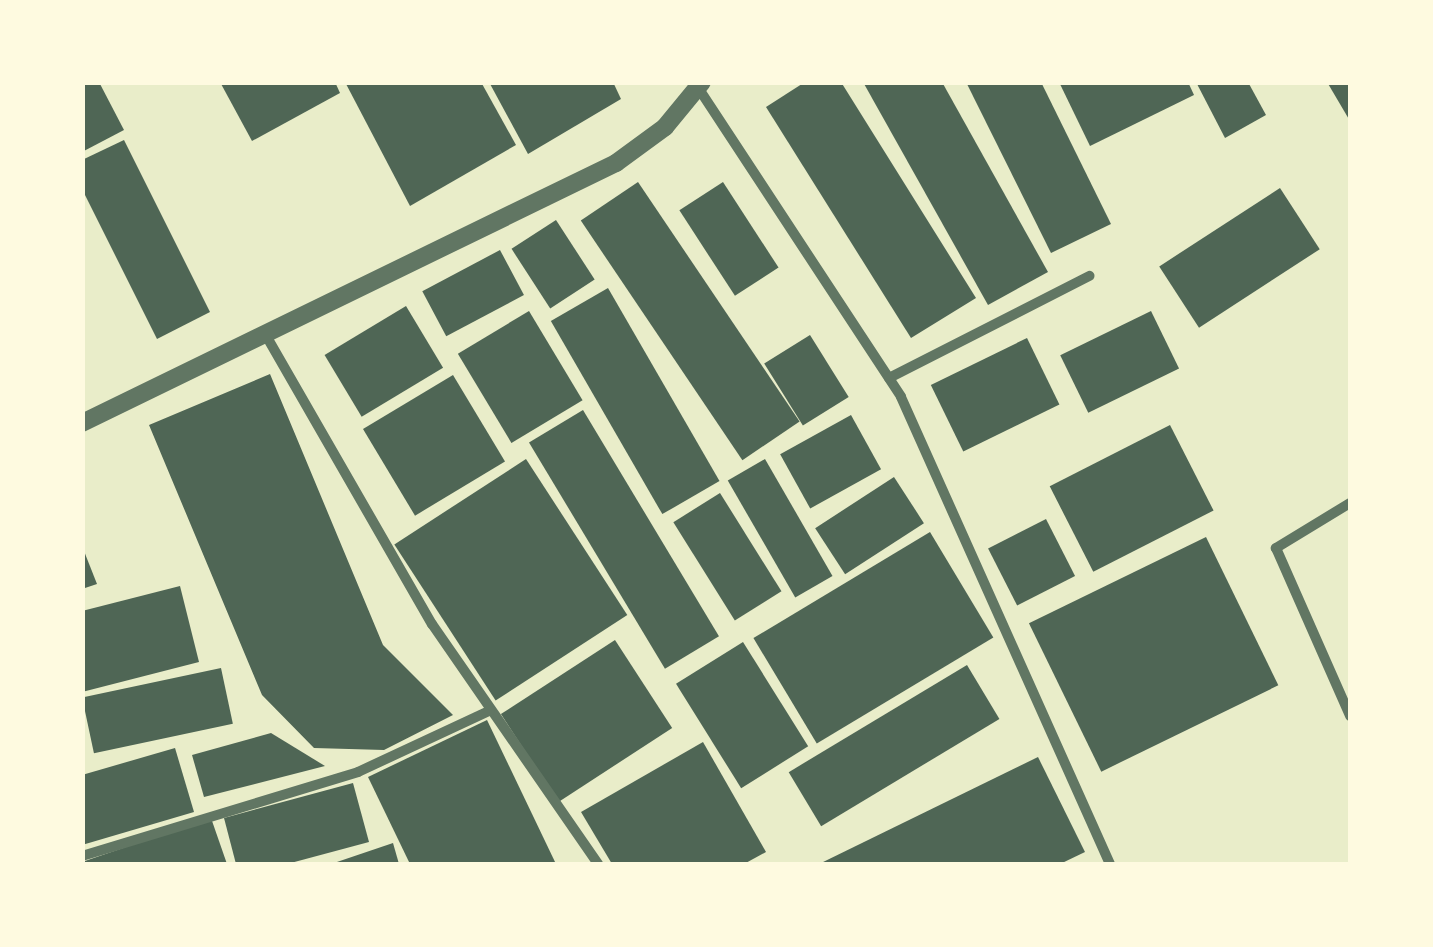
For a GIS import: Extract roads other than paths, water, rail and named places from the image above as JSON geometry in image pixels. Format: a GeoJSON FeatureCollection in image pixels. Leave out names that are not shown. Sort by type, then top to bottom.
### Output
{"type":"FeatureCollection","features":[{"type":"Feature","properties":{"kind":"street"},"geometry":{"type":"LineString","coordinates":[[82,423],[264,331],[616,163],[701,86],[889,378],[1110,864]]}},
{"type":"Feature","properties":{"kind":"street"},"geometry":{"type":"LineString","coordinates":[[889,378],[1088,276]]}},
{"type":"Feature","properties":{"kind":"street"},"geometry":{"type":"LineString","coordinates":[[264,331],[488,710],[594,864]]}},
{"type":"Feature","properties":{"kind":"street"},"geometry":{"type":"LineString","coordinates":[[1350,502],[1276,548],[1350,716]]}},
{"type":"Feature","properties":{"kind":"street"},"geometry":{"type":"LineString","coordinates":[[82,856],[358,772],[488,710]]}}]}
